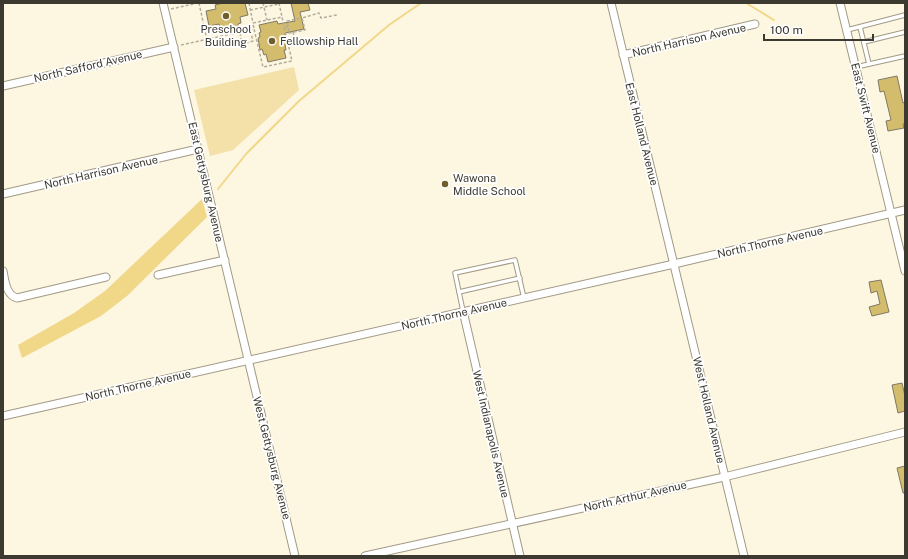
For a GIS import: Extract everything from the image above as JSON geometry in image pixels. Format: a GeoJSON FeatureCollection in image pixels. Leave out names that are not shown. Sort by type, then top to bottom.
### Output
{"type":"FeatureCollection","features":[{"type":"Feature","properties":{"kind":"street","name":"East Holland Avenue"},"geometry":{"type":"LineString","coordinates":[[611,3],[674,264]]}},
{"type":"Feature","properties":{"kind":"street","name":"East Swift Avenue"},"geometry":{"type":"LineString","coordinates":[[840,3],[905,271]]}},
{"type":"Feature","properties":{"kind":"street","name":"East Gettysburg Avenue"},"geometry":{"type":"LineString","coordinates":[[164,7],[248,361]]}},
{"type":"Feature","properties":{"kind":"street","name":"North Harrison Avenue"},"geometry":{"type":"LineString","coordinates":[[623,55],[755,24]]}},
{"type":"Feature","properties":{"kind":"street","name":"North Safford Avenue"},"geometry":{"type":"LineString","coordinates":[[3,86],[174,47]]}},
{"type":"Feature","properties":{"kind":"street","name":"North Harrison Avenue"},"geometry":{"type":"LineString","coordinates":[[3,194],[198,149]]}},
{"type":"Feature","properties":{"kind":"street","name":"North Thorne Avenue"},"geometry":{"type":"LineString","coordinates":[[3,416],[674,264],[905,210]]}},
{"type":"Feature","properties":{"kind":"street"},"geometry":{"type":"LineString","coordinates":[[158,275],[224,260]]}},
{"type":"Feature","properties":{"kind":"street","name":"West Holland Avenue"},"geometry":{"type":"LineString","coordinates":[[674,264],[744,556]]}},
{"type":"Feature","properties":{"kind":"street"},"geometry":{"type":"LineString","coordinates":[[3,271],[9,294],[12,297],[17,298],[106,277]]}},
{"type":"Feature","properties":{"kind":"street","name":"West Indianapolis Avenue"},"geometry":{"type":"LineString","coordinates":[[463,312],[520,556]]}},
{"type":"Feature","properties":{"kind":"street","name":"West Gettysburg Avenue"},"geometry":{"type":"LineString","coordinates":[[248,361],[296,556]]}},
{"type":"Feature","properties":{"kind":"street","name":"North Arthur Avenue"},"geometry":{"type":"LineString","coordinates":[[365,556],[724,477],[905,432]]}},
{"type":"Feature","properties":{"kind":"lane"},"geometry":{"type":"LineString","coordinates":[[847,30],[905,15]]}},
{"type":"Feature","properties":{"kind":"lane"},"geometry":{"type":"LineString","coordinates":[[860,27],[869,64]]}},
{"type":"Feature","properties":{"kind":"lane"},"geometry":{"type":"LineString","coordinates":[[864,42],[905,32]]}},
{"type":"Feature","properties":{"kind":"lane"},"geometry":{"type":"LineString","coordinates":[[856,66],[905,56]]}},
{"type":"Feature","properties":{"kind":"lane"},"geometry":{"type":"LineString","coordinates":[[463,312],[455,273],[515,260],[524,298]]}},
{"type":"Feature","properties":{"kind":"lane"},"geometry":{"type":"LineString","coordinates":[[459,292],[520,278]]}},
{"type":"Feature","properties":{"kind":"path"},"geometry":{"type":"LineString","coordinates":[[164,7],[198,3],[208,45]]}},
{"type":"Feature","properties":{"kind":"path"},"geometry":{"type":"LineString","coordinates":[[249,3],[250,10],[254,29],[263,67],[292,60],[279,3],[250,10]]}},
{"type":"Feature","properties":{"kind":"path"},"geometry":{"type":"LineString","coordinates":[[263,3],[267,20]]}},
{"type":"Feature","properties":{"kind":"path"},"geometry":{"type":"LineString","coordinates":[[302,18],[305,30],[289,33],[287,21],[319,13],[320,18],[337,15]]}},
{"type":"Feature","properties":{"kind":"path"},"geometry":{"type":"LineString","coordinates":[[253,23],[282,17]]}},
{"type":"Feature","properties":{"kind":"path"},"geometry":{"type":"LineString","coordinates":[[284,27],[288,26]]}},
{"type":"Feature","properties":{"kind":"path"},"geometry":{"type":"LineString","coordinates":[[174,47],[254,29]]}},
{"type":"Feature","properties":{"kind":"path"},"geometry":{"type":"LineString","coordinates":[[240,32],[242,44],[253,41],[250,30]]}},
{"type":"Feature","properties":{"kind":"path"},"geometry":{"type":"LineString","coordinates":[[293,32],[295,41]]}},
{"type":"Feature","properties":{"kind":"shaded area"},"geometry":{"type":"Polygon","coordinates":[[[294,67],[299,90],[233,150],[210,156],[194,90],[294,67]]]}},
{"type":"Feature","properties":{"kind":"shaded area"},"geometry":{"type":"Polygon","coordinates":[[[202,199],[207,217],[127,296],[101,316],[22,358],[18,345],[74,313],[105,291],[202,199]]]}},
{"type":"Feature","properties":{"kind":"building","name":"Preschool Building"},"geometry":{"type":"Polygon","coordinates":[[[223,3],[245,3],[248,15],[240,17],[241,23],[238,24],[238,26],[225,29],[225,27],[220,28],[219,24],[209,26],[206,11],[216,9],[215,5],[223,3]]]}},
{"type":"Feature","properties":{"kind":"building","name":"Fellowship Hall"},"geometry":{"type":"Polygon","coordinates":[[[291,3],[308,3],[310,10],[300,12],[304,29],[285,33],[287,43],[285,44],[286,50],[284,50],[286,58],[268,62],[266,54],[264,55],[262,49],[260,50],[258,38],[260,37],[259,33],[261,32],[259,25],[277,21],[278,24],[295,21],[291,3]]]}},
{"type":"Feature","properties":{"kind":"building"},"geometry":{"type":"Polygon","coordinates":[[[897,76],[903,103],[905,102],[905,123],[903,124],[904,128],[888,131],[886,121],[891,120],[884,91],[880,92],[878,80],[897,76]]]}},
{"type":"Feature","properties":{"kind":"building"},"geometry":{"type":"Polygon","coordinates":[[[881,280],[889,312],[872,316],[869,307],[880,304],[877,291],[871,293],[869,282],[881,280]]]}},
{"type":"Feature","properties":{"kind":"building"},"geometry":{"type":"Polygon","coordinates":[[[902,383],[905,396],[905,411],[898,413],[892,385],[902,383]]]}},
{"type":"Feature","properties":{"kind":"building"},"geometry":{"type":"Polygon","coordinates":[[[905,466],[905,493],[903,493],[897,468],[905,466]]]}},
{"type":"Feature","properties":{"kind":"waterway"},"geometry":{"type":"LineString","coordinates":[[218,189],[246,154],[299,101],[389,25],[421,3]]}},
{"type":"Feature","properties":{"kind":"waterway"},"geometry":{"type":"LineString","coordinates":[[746,3],[774,20]]}},
{"type":"Feature","properties":{"kind":"place","name":"Preschool Building"},"geometry":{"type":"Point","coordinates":[226,16]}},
{"type":"Feature","properties":{"kind":"place","name":"Fellowship Hall"},"geometry":{"type":"Point","coordinates":[272,41]}},
{"type":"Feature","properties":{"kind":"place","name":"Wawona Middle School"},"geometry":{"type":"Point","coordinates":[445,184]}}]}
